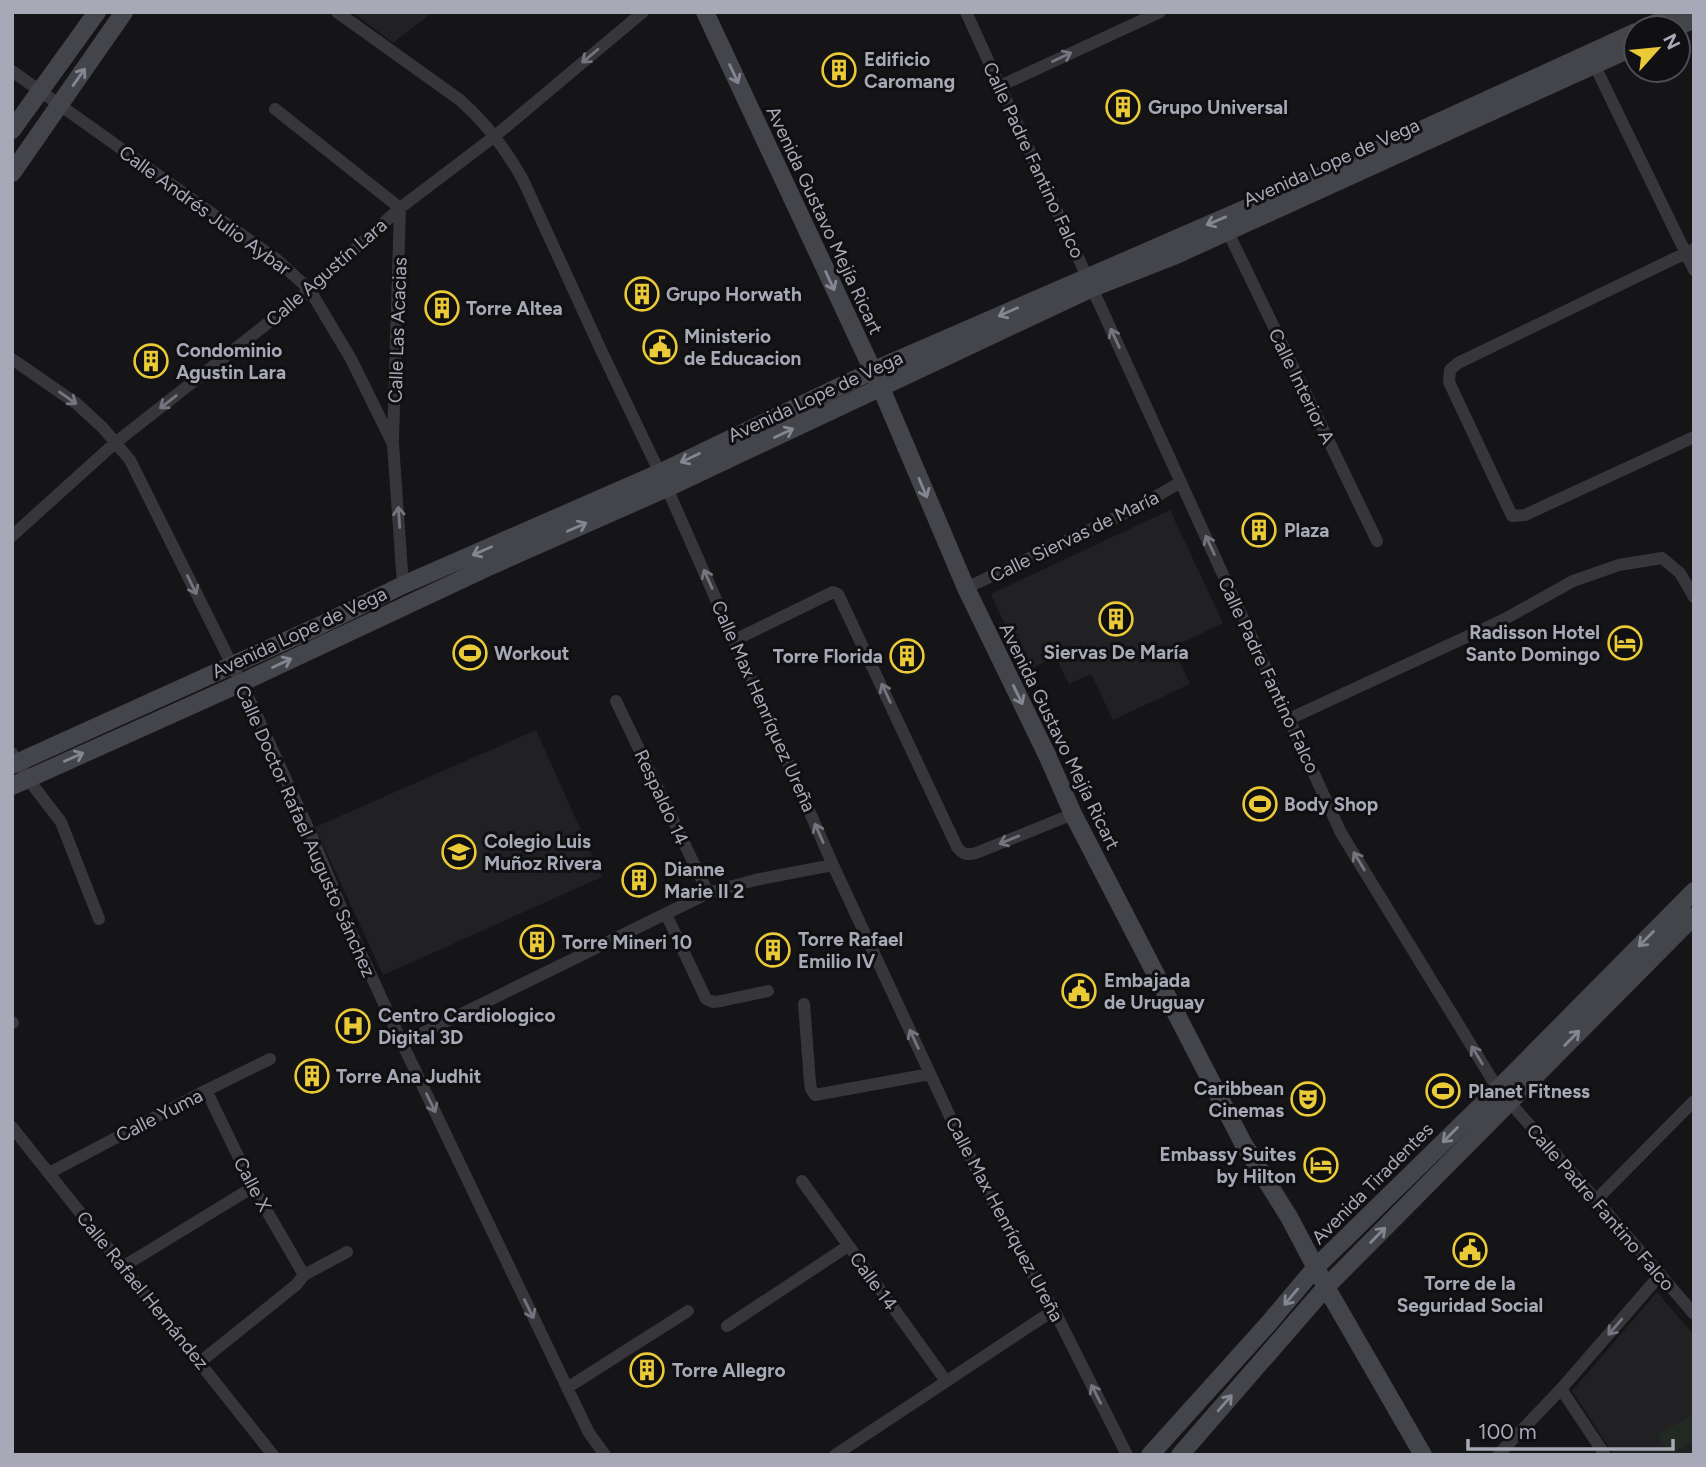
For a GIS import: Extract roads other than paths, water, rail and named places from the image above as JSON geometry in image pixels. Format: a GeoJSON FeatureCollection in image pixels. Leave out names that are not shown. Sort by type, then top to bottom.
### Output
{"type":"FeatureCollection","features":[{"type":"Feature","properties":{"kind":"main road"},"geometry":{"type":"LineString","coordinates":[[12,130],[96,12]]}},
{"type":"Feature","properties":{"kind":"main road"},"geometry":{"type":"LineString","coordinates":[[12,173],[124,12]]}},
{"type":"Feature","properties":{"kind":"main road","name":"Avenida Gustavo Mejía Ricart"},"geometry":{"type":"LineString","coordinates":[[705,12],[881,388],[966,588],[1073,814],[1243,1143],[1289,1217],[1326,1287],[1423,1455]]}},
{"type":"Feature","properties":{"kind":"main road","name":"Avenida Lope de Vega"},"geometry":{"type":"LineString","coordinates":[[20,782],[241,683],[486,568],[872,371],[1090,282],[1176,255],[1592,59],[1622,41]]}},
{"type":"Feature","properties":{"kind":"main road","name":"Avenida Lope de Vega"},"geometry":{"type":"LineString","coordinates":[[14,760],[321,625],[403,585],[881,388],[1090,282],[1315,178],[1592,59],[1622,50]]}},
{"type":"Feature","properties":{"kind":"main road","name":"Avenida Tiradentes"},"geometry":{"type":"LineString","coordinates":[[1180,1455],[1326,1287],[1694,891]]}},
{"type":"Feature","properties":{"kind":"main road","name":"Avenida Tiradentes"},"geometry":{"type":"LineString","coordinates":[[1150,1455],[1316,1267],[1503,1096],[1555,1054],[1694,916]]}},
{"type":"Feature","properties":{"kind":"street","name":"Calle Max Henríquez Ureña"},"geometry":{"type":"LineString","coordinates":[[337,12],[460,100],[478,116],[512,159],[663,480],[833,865],[953,1123],[1011,1238],[1054,1310],[1127,1455]]}},
{"type":"Feature","properties":{"kind":"street","name":"Calle Agustín Lara"},"geometry":{"type":"LineString","coordinates":[[12,536],[116,443],[310,290],[401,208],[495,136],[643,12]]}},
{"type":"Feature","properties":{"kind":"street","name":"Calle Padre Fantino Falco"},"geometry":{"type":"LineString","coordinates":[[966,12],[1341,832],[1503,1096],[1694,1314]]}},
{"type":"Feature","properties":{"kind":"street"},"geometry":{"type":"LineString","coordinates":[[1000,86],[1160,12]]}},
{"type":"Feature","properties":{"kind":"street"},"geometry":{"type":"LineString","coordinates":[[1592,59],[1690,251],[1694,270]]}},
{"type":"Feature","properties":{"kind":"street","name":"Calle Andrés Julio Aybar"},"geometry":{"type":"LineString","coordinates":[[12,71],[276,259],[310,290],[351,359],[393,444],[403,585]]}},
{"type":"Feature","properties":{"kind":"street"},"geometry":{"type":"LineString","coordinates":[[275,109],[401,208]]}},
{"type":"Feature","properties":{"kind":"street","name":"Calle Las Acacias"},"geometry":{"type":"LineString","coordinates":[[393,444],[401,208]]}},
{"type":"Feature","properties":{"kind":"street","name":"Calle Interior A"},"geometry":{"type":"LineString","coordinates":[[1228,232],[1377,541]]}},
{"type":"Feature","properties":{"kind":"street"},"geometry":{"type":"LineString","coordinates":[[1690,251],[1458,363],[1450,370],[1449,382],[1512,516],[1525,515],[1694,437]]}},
{"type":"Feature","properties":{"kind":"street","name":"Calle Doctor Rafael Augusto Sánchez"},"geometry":{"type":"LineString","coordinates":[[12,359],[76,404],[103,428],[130,460],[241,683],[402,1043],[589,1433],[605,1455]]}},
{"type":"Feature","properties":{"kind":"street","name":"Calle Siervas de María"},"geometry":{"type":"LineString","coordinates":[[966,588],[1138,508],[1181,482]]}},
{"type":"Feature","properties":{"kind":"street"},"geometry":{"type":"LineString","coordinates":[[1289,719],[1503,620],[1573,581],[1619,565],[1662,558],[1680,573],[1694,597]]}},
{"type":"Feature","properties":{"kind":"street"},"geometry":{"type":"LineString","coordinates":[[735,640],[834,592],[838,594],[962,853],[976,853],[1073,814]]}},
{"type":"Feature","properties":{"kind":"street","name":"Respaldo 14"},"geometry":{"type":"LineString","coordinates":[[616,701],[708,893]]}},
{"type":"Feature","properties":{"kind":"street"},"geometry":{"type":"LineString","coordinates":[[14,760],[20,782],[61,822],[99,919]]}},
{"type":"Feature","properties":{"kind":"street"},"geometry":{"type":"LineString","coordinates":[[402,1043],[708,893],[755,880],[833,865]]}},
{"type":"Feature","properties":{"kind":"street"},"geometry":{"type":"LineString","coordinates":[[666,914],[706,999],[713,1002],[768,991]]}},
{"type":"Feature","properties":{"kind":"street"},"geometry":{"type":"LineString","coordinates":[[804,1004],[810,1082],[816,1095],[930,1074]]}},
{"type":"Feature","properties":{"kind":"street","name":"Calle Yuma"},"geometry":{"type":"LineString","coordinates":[[49,1173],[270,1059]]}},
{"type":"Feature","properties":{"kind":"street","name":"Calle X"},"geometry":{"type":"LineString","coordinates":[[204,1092],[208,1094],[253,1187],[304,1275]]}},
{"type":"Feature","properties":{"kind":"street"},"geometry":{"type":"LineString","coordinates":[[1596,1200],[1694,1101]]}},
{"type":"Feature","properties":{"kind":"street","name":"Calle Rafael Hernández"},"geometry":{"type":"LineString","coordinates":[[12,1126],[273,1455]]}},
{"type":"Feature","properties":{"kind":"street","name":"Calle 14"},"geometry":{"type":"LineString","coordinates":[[802,1181],[946,1381]]}},
{"type":"Feature","properties":{"kind":"street"},"geometry":{"type":"LineString","coordinates":[[124,1266],[253,1187]]}},
{"type":"Feature","properties":{"kind":"street"},"geometry":{"type":"LineString","coordinates":[[727,1326],[848,1246]]}},
{"type":"Feature","properties":{"kind":"street"},"geometry":{"type":"LineString","coordinates":[[200,1362],[296,1285],[304,1275],[346,1252]]}},
{"type":"Feature","properties":{"kind":"street"},"geometry":{"type":"LineString","coordinates":[[1498,1455],[1561,1389],[1660,1275]]}},
{"type":"Feature","properties":{"kind":"street"},"geometry":{"type":"LineString","coordinates":[[835,1455],[1054,1310]]}},
{"type":"Feature","properties":{"kind":"street"},"geometry":{"type":"LineString","coordinates":[[567,1388],[688,1311]]}},
{"type":"Feature","properties":{"kind":"street"},"geometry":{"type":"LineString","coordinates":[[1561,1389],[1605,1455]]}},
{"type":"Feature","properties":{"kind":"place","name":"Edificio Caromang"},"geometry":{"type":"Point","coordinates":[839,70]}},
{"type":"Feature","properties":{"kind":"place","name":"Grupo Universal"},"geometry":{"type":"Point","coordinates":[1123,107]}},
{"type":"Feature","properties":{"kind":"place","name":"Grupo Horwath"},"geometry":{"type":"Point","coordinates":[642,294]}},
{"type":"Feature","properties":{"kind":"place","name":"Torre Altea"},"geometry":{"type":"Point","coordinates":[442,308]}},
{"type":"Feature","properties":{"kind":"place","name":"Ministerio de Educacion"},"geometry":{"type":"Point","coordinates":[660,347]}},
{"type":"Feature","properties":{"kind":"place","name":"Condominio Agustin Lara"},"geometry":{"type":"Point","coordinates":[151,361]}},
{"type":"Feature","properties":{"kind":"place","name":"Plaza"},"geometry":{"type":"Point","coordinates":[1259,530]}},
{"type":"Feature","properties":{"kind":"place","name":"Siervas De María"},"geometry":{"type":"Point","coordinates":[1116,619]}},
{"type":"Feature","properties":{"kind":"place","name":"Radisson Hotel Santo Domingo"},"geometry":{"type":"Point","coordinates":[1625,643]}},
{"type":"Feature","properties":{"kind":"place","name":"Workout"},"geometry":{"type":"Point","coordinates":[470,653]}},
{"type":"Feature","properties":{"kind":"place","name":"Torre Florida"},"geometry":{"type":"Point","coordinates":[907,656]}},
{"type":"Feature","properties":{"kind":"place","name":"Body Shop"},"geometry":{"type":"Point","coordinates":[1260,804]}},
{"type":"Feature","properties":{"kind":"place","name":"Colegio Luis Muñoz Rivera"},"geometry":{"type":"Point","coordinates":[459,852]}},
{"type":"Feature","properties":{"kind":"place","name":"Dianne Marie II 2"},"geometry":{"type":"Point","coordinates":[639,880]}},
{"type":"Feature","properties":{"kind":"place","name":"Torre Mineri 10"},"geometry":{"type":"Point","coordinates":[537,942]}},
{"type":"Feature","properties":{"kind":"place","name":"Torre Rafael Emilio IV"},"geometry":{"type":"Point","coordinates":[773,950]}},
{"type":"Feature","properties":{"kind":"place","name":"Embajada de Uruguay"},"geometry":{"type":"Point","coordinates":[1079,991]}},
{"type":"Feature","properties":{"kind":"place","name":"Centro Cardiologico Digital 3D"},"geometry":{"type":"Point","coordinates":[353,1026]}},
{"type":"Feature","properties":{"kind":"place","name":"Torre Ana Judhit"},"geometry":{"type":"Point","coordinates":[312,1076]}},
{"type":"Feature","properties":{"kind":"place","name":"Planet Fitness"},"geometry":{"type":"Point","coordinates":[1443,1091]}},
{"type":"Feature","properties":{"kind":"place","name":"Caribbean Cinemas"},"geometry":{"type":"Point","coordinates":[1308,1099]}},
{"type":"Feature","properties":{"kind":"place","name":"Embassy Suites by Hilton"},"geometry":{"type":"Point","coordinates":[1321,1165]}},
{"type":"Feature","properties":{"kind":"place","name":"Torre de la Seguridad Social"},"geometry":{"type":"Point","coordinates":[1470,1250]}},
{"type":"Feature","properties":{"kind":"place","name":"Torre Allegro"},"geometry":{"type":"Point","coordinates":[647,1370]}}]}
